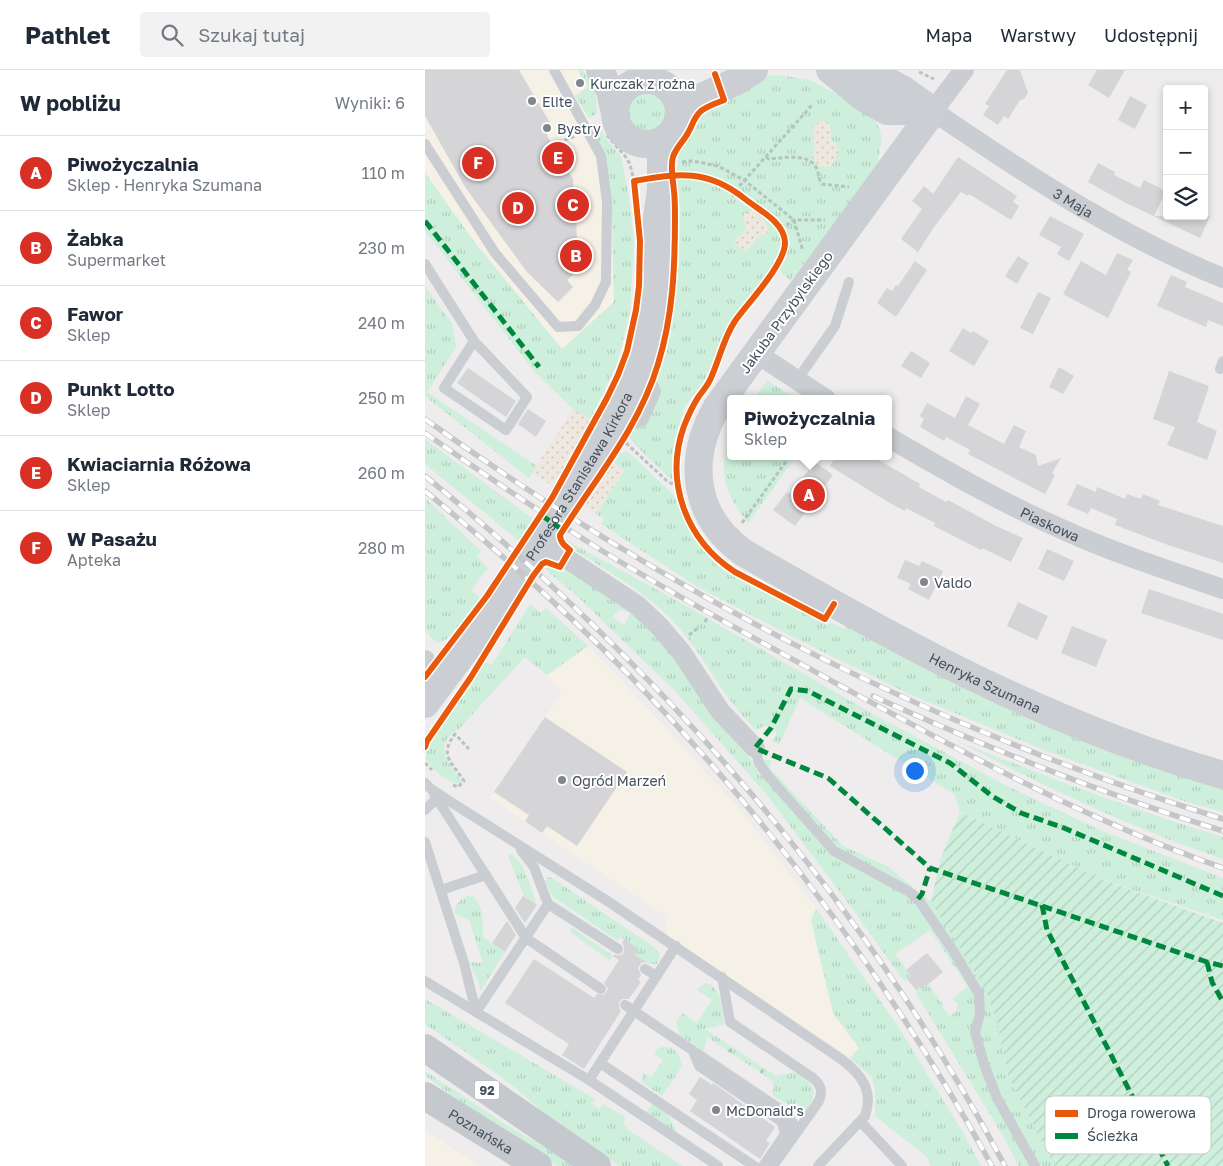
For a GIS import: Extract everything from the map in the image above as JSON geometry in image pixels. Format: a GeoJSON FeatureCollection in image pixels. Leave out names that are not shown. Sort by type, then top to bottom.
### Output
{"type":"FeatureCollection","features":[{"type":"Feature","properties":{"kind":"main road","name":"92"},"geometry":{"type":"LineString","coordinates":[[425,1048],[597,1166]]}},
{"type":"Feature","properties":{"kind":"main road","name":"Poznańska"},"geometry":{"type":"LineString","coordinates":[[425,1096],[538,1166]]}},
{"type":"Feature","properties":{"kind":"street"},"geometry":{"type":"LineString","coordinates":[[599,70],[610,91],[617,125],[626,137],[633,141],[647,144],[661,141],[695,100],[735,82],[754,70]]}},
{"type":"Feature","properties":{"kind":"street"},"geometry":{"type":"LineString","coordinates":[[614,110],[622,91],[643,77],[683,85],[726,70]]}},
{"type":"Feature","properties":{"kind":"street"},"geometry":{"type":"LineString","coordinates":[[830,70],[865,98],[887,111],[933,111]]}},
{"type":"Feature","properties":{"kind":"street"},"geometry":{"type":"LineString","coordinates":[[849,70],[878,76],[903,89],[933,111]]}},
{"type":"Feature","properties":{"kind":"street","name":"Jakuba Przybylskiego"},"geometry":{"type":"LineString","coordinates":[[760,562],[733,545],[716,525],[701,493],[698,466],[702,441],[712,416],[963,70]]}},
{"type":"Feature","properties":{"kind":"street"},"geometry":{"type":"LineString","coordinates":[[643,77],[665,85],[675,96],[679,111],[673,127]]}},
{"type":"Feature","properties":{"kind":"street"},"geometry":{"type":"LineString","coordinates":[[887,111],[899,159]]}},
{"type":"Feature","properties":{"kind":"street","name":"3 Maja"},"geometry":{"type":"LineString","coordinates":[[933,111],[1088,212],[1149,244],[1223,278]]}},
{"type":"Feature","properties":{"kind":"street","name":"Profesora Stanisława Kirkora"},"geometry":{"type":"LineString","coordinates":[[433,694],[493,613],[540,541],[625,401],[642,358],[651,321],[658,254],[657,218],[661,189],[661,152],[673,127]]}},
{"type":"Feature","properties":{"kind":"street","name":"Profesora Stanisława Kirkora"},"geometry":{"type":"LineString","coordinates":[[626,137],[641,161],[647,190],[657,218]]}},
{"type":"Feature","properties":{"kind":"street"},"geometry":{"type":"LineString","coordinates":[[756,353],[820,395]]}},
{"type":"Feature","properties":{"kind":"street","name":"Piaskowa"},"geometry":{"type":"LineString","coordinates":[[892,439],[978,488],[1065,531],[1148,564],[1223,589]]}},
{"type":"Feature","properties":{"kind":"street"},"geometry":{"type":"LineString","coordinates":[[540,541],[637,605],[660,627],[682,653],[720,711],[755,748]]}},
{"type":"Feature","properties":{"kind":"street","name":"Henryka Szumana"},"geometry":{"type":"LineString","coordinates":[[760,562],[927,656],[998,690],[1073,723],[1135,747],[1223,775]]}},
{"type":"Feature","properties":{"kind":"street"},"geometry":{"type":"LineString","coordinates":[[425,660],[433,694]]}},
{"type":"Feature","properties":{"kind":"lane"},"geometry":{"type":"LineString","coordinates":[[425,144],[495,253],[558,326],[578,326],[595,305],[606,282],[607,202],[601,156],[554,70]]}},
{"type":"Feature","properties":{"kind":"lane"},"geometry":{"type":"LineString","coordinates":[[425,264],[474,341],[527,397],[506,430],[444,388],[474,341]]}},
{"type":"Feature","properties":{"kind":"lane"},"geometry":{"type":"LineString","coordinates":[[797,380],[835,326],[849,282]]}},
{"type":"Feature","properties":{"kind":"lane"},"geometry":{"type":"LineString","coordinates":[[755,748],[759,763],[767,775],[834,851],[908,891],[917,900],[954,952],[979,994],[980,1014],[975,1032],[984,1064],[997,1098],[1035,1166]]}},
{"type":"Feature","properties":{"kind":"lane"},"geometry":{"type":"LineString","coordinates":[[425,810],[433,791]]}},
{"type":"Feature","properties":{"kind":"lane"},"geometry":{"type":"LineString","coordinates":[[433,791],[665,938],[841,1058],[857,1072],[864,1082],[868,1093],[867,1111],[861,1122],[818,1166]]}},
{"type":"Feature","properties":{"kind":"lane"},"geometry":{"type":"LineString","coordinates":[[433,791],[526,938],[601,989]]}},
{"type":"Feature","properties":{"kind":"lane"},"geometry":{"type":"LineString","coordinates":[[425,842],[464,963],[477,1012]]}},
{"type":"Feature","properties":{"kind":"lane"},"geometry":{"type":"LineString","coordinates":[[518,845],[533,867],[549,904],[618,949]]}},
{"type":"Feature","properties":{"kind":"lane"},"geometry":{"type":"LineString","coordinates":[[441,890],[485,875]]}},
{"type":"Feature","properties":{"kind":"lane"},"geometry":{"type":"LineString","coordinates":[[477,1012],[549,904]]}},
{"type":"Feature","properties":{"kind":"lane"},"geometry":{"type":"LineString","coordinates":[[589,1080],[629,1008],[657,976],[676,946]]}},
{"type":"Feature","properties":{"kind":"lane"},"geometry":{"type":"LineString","coordinates":[[645,969],[657,976]]}},
{"type":"Feature","properties":{"kind":"lane"},"geometry":{"type":"LineString","coordinates":[[722,977],[731,1022],[813,1078],[821,1088],[822,1094],[819,1101],[773,1166]]}},
{"type":"Feature","properties":{"kind":"lane"},"geometry":{"type":"LineString","coordinates":[[425,981],[589,1080],[719,1166]]}},
{"type":"Feature","properties":{"kind":"lane"},"geometry":{"type":"LineString","coordinates":[[629,1008],[786,1113],[793,1123],[788,1145]]}},
{"type":"Feature","properties":{"kind":"lane"},"geometry":{"type":"LineString","coordinates":[[693,1051],[699,1066],[782,1122],[785,1134],[763,1166]]}},
{"type":"Feature","properties":{"kind":"lane"},"geometry":{"type":"LineString","coordinates":[[600,1063],[754,1166]]}},
{"type":"Feature","properties":{"kind":"lane"},"geometry":{"type":"LineString","coordinates":[[861,1122],[902,1166]]}},
{"type":"Feature","properties":{"kind":"path"},"geometry":{"type":"LineString","coordinates":[[741,196],[732,192],[813,104]]}},
{"type":"Feature","properties":{"kind":"path"},"geometry":{"type":"LineString","coordinates":[[766,157],[769,159],[802,158],[815,166],[818,171],[818,179],[822,184],[850,187]]}},
{"type":"Feature","properties":{"kind":"path"},"geometry":{"type":"LineString","coordinates":[[679,162],[692,161],[718,166],[744,180],[794,220],[803,252]]}},
{"type":"Feature","properties":{"kind":"path"},"geometry":{"type":"LineString","coordinates":[[775,222],[783,232],[794,220],[826,220]]}},
{"type":"Feature","properties":{"kind":"path"},"geometry":{"type":"LineString","coordinates":[[632,448],[667,481],[678,487]]}},
{"type":"Feature","properties":{"kind":"path"},"geometry":{"type":"LineString","coordinates":[[686,637],[698,628]]}},
{"type":"Feature","properties":{"kind":"path"},"geometry":{"type":"LineString","coordinates":[[446,780],[453,786],[458,787],[464,781],[448,759],[447,750],[449,742],[455,734],[469,749]]}},
{"type":"Feature","properties":{"kind":"path"},"geometry":{"type":"LineString","coordinates":[[425,763],[438,774]]}},
{"type":"Feature","properties":{"kind":"path"},"geometry":{"type":"LineString","coordinates":[[729,1052],[733,1047]]}},
{"type":"Feature","properties":{"kind":"path"},"geometry":{"type":"LineString","coordinates":[[761,1073],[764,1068]]}},
{"type":"Feature","properties":{"kind":"shaded area"},"geometry":{"type":"Polygon","coordinates":[[[425,70],[578,70],[588,87],[575,96],[589,118],[605,157],[612,217],[614,302],[562,349],[476,244],[425,173],[425,70]]]}},
{"type":"Feature","properties":{"kind":"shaded area"},"geometry":{"type":"Polygon","coordinates":[[[588,646],[655,716],[740,810],[816,908],[811,920],[833,1013],[859,1048],[850,1058],[667,935],[665,915],[490,798],[562,692],[547,675],[588,646]]]}},
{"type":"Feature","properties":{"kind":"shaded area"},"geometry":{"type":"Polygon","coordinates":[[[425,1130],[480,1166],[425,1166],[425,1130]]]}},
{"type":"Feature","properties":{"kind":"green space"},"geometry":{"type":"Polygon","coordinates":[[[578,70],[583,70],[596,96],[596,114],[589,118],[575,96],[588,87],[578,70]]]}},
{"type":"Feature","properties":{"kind":"green space"},"geometry":{"type":"Polygon","coordinates":[[[777,75],[810,80],[857,105],[877,123],[882,138],[877,166],[845,212],[790,281],[775,265],[731,321],[705,380],[684,408],[673,446],[673,481],[635,445],[630,437],[635,429],[647,425],[659,391],[656,379],[673,316],[678,272],[678,154],[707,105],[755,77],[777,75]]]}},
{"type":"Feature","properties":{"kind":"green space"},"geometry":{"type":"Polygon","coordinates":[[[643,91],[651,91],[662,97],[668,112],[662,127],[651,133],[643,133],[632,127],[626,116],[626,108],[632,97],[643,91]]]}},
{"type":"Feature","properties":{"kind":"green space"},"geometry":{"type":"Polygon","coordinates":[[[602,130],[621,156],[629,197],[634,242],[630,311],[618,361],[591,419],[573,409],[534,371],[425,231],[425,173],[476,244],[562,349],[614,302],[612,217],[605,157],[594,134],[602,130]]]}},
{"type":"Feature","properties":{"kind":"green space"},"geometry":{"type":"Polygon","coordinates":[[[425,286],[452,324],[456,347],[427,392],[537,466],[529,478],[425,396],[425,286]]]}},
{"type":"Feature","properties":{"kind":"green space"},"geometry":{"type":"Polygon","coordinates":[[[767,380],[790,395],[757,395],[767,380]]]}},
{"type":"Feature","properties":{"kind":"green space"},"geometry":{"type":"Polygon","coordinates":[[[425,439],[533,519],[519,541],[425,464],[425,439]]]}},
{"type":"Feature","properties":{"kind":"green space"},"geometry":{"type":"Polygon","coordinates":[[[727,448],[727,460],[793,460],[748,523],[729,494],[724,473],[727,448]]]}},
{"type":"Feature","properties":{"kind":"green space"},"geometry":{"type":"Polygon","coordinates":[[[628,452],[675,496],[694,539],[714,563],[727,573],[828,625],[830,622],[844,629],[848,621],[1223,783],[1223,812],[1187,802],[1044,750],[907,693],[797,639],[696,586],[601,524],[604,519],[596,514],[624,471],[614,463],[620,453],[628,452]]]}},
{"type":"Feature","properties":{"kind":"green space"},"geometry":{"type":"Polygon","coordinates":[[[425,498],[481,551],[477,557],[488,568],[471,590],[481,599],[447,639],[438,643],[430,637],[425,629],[425,498]]]}},
{"type":"Feature","properties":{"kind":"green space"},"geometry":{"type":"Polygon","coordinates":[[[562,538],[681,603],[875,715],[1011,788],[1100,830],[1223,878],[1223,920],[1106,881],[960,812],[955,795],[800,698],[779,745],[773,741],[777,733],[766,725],[756,730],[744,718],[686,636],[664,612],[625,582],[569,546],[562,538]]]}},
{"type":"Feature","properties":{"kind":"green space"},"geometry":{"type":"Polygon","coordinates":[[[550,565],[564,573],[567,568],[647,622],[742,746],[761,776],[768,770],[763,759],[772,761],[769,767],[843,846],[887,866],[931,902],[986,991],[997,1022],[1008,1075],[1045,1148],[1045,1154],[1048,1154],[1054,1166],[1019,1166],[999,1129],[917,995],[916,990],[919,987],[922,989],[928,984],[950,1016],[958,1010],[956,1007],[958,1005],[953,998],[968,987],[930,930],[895,954],[911,976],[904,981],[766,794],[677,693],[578,597],[545,569],[550,565]],[[620,609],[612,617],[624,625],[631,613],[620,609]]]}},
{"type":"Feature","properties":{"kind":"green space"},"geometry":{"type":"Polygon","coordinates":[[[530,604],[541,613],[546,608],[588,646],[547,675],[525,657],[446,741],[445,754],[461,783],[445,779],[426,760],[426,751],[485,662],[492,665],[530,604]]]}},
{"type":"Feature","properties":{"kind":"green space"},"geometry":{"type":"Polygon","coordinates":[[[957,741],[1089,792],[1223,837],[1223,859],[1121,820],[1022,774],[957,741]]]}},
{"type":"Feature","properties":{"kind":"green space"},"geometry":{"type":"Polygon","coordinates":[[[960,812],[1106,881],[1223,923],[1223,1166],[1054,1166],[1048,1154],[1211,1154],[1211,1096],[1045,1096],[1045,1148],[1008,1075],[997,1022],[986,991],[931,902],[940,860],[960,812]]]}},
{"type":"Feature","properties":{"kind":"green space"},"geometry":{"type":"Polygon","coordinates":[[[511,854],[516,857],[524,869],[537,905],[524,896],[508,856],[511,854]]]}},
{"type":"Feature","properties":{"kind":"green space"},"geometry":{"type":"Polygon","coordinates":[[[548,877],[658,950],[660,955],[657,964],[648,964],[635,955],[638,949],[621,937],[618,941],[552,896],[545,881],[548,877]]]}},
{"type":"Feature","properties":{"kind":"green space"},"geometry":{"type":"Polygon","coordinates":[[[468,896],[473,896],[479,905],[482,915],[483,937],[505,952],[481,990],[470,962],[483,963],[469,920],[455,914],[455,908],[458,903],[468,896]]]}},
{"type":"Feature","properties":{"kind":"green space"},"geometry":{"type":"Polygon","coordinates":[[[816,908],[899,1028],[965,1136],[981,1166],[931,1166],[926,1156],[875,1116],[875,1089],[872,1077],[850,1058],[859,1048],[833,1013],[811,920],[816,908]]]}},
{"type":"Feature","properties":{"kind":"green space"},"geometry":{"type":"Polygon","coordinates":[[[573,928],[613,956],[610,961],[573,934],[570,929],[573,928]]]}},
{"type":"Feature","properties":{"kind":"green space"},"geometry":{"type":"Polygon","coordinates":[[[706,983],[711,985],[718,994],[722,1006],[724,1024],[705,1029],[776,1076],[795,1072],[808,1082],[814,1091],[814,1096],[803,1115],[773,1095],[773,1081],[707,1037],[704,1051],[679,1035],[676,1022],[682,1013],[697,1023],[712,1000],[697,990],[706,983]]]}},
{"type":"Feature","properties":{"kind":"green space"},"geometry":{"type":"Polygon","coordinates":[[[425,999],[595,1099],[592,1104],[600,1109],[603,1104],[625,1117],[624,1125],[630,1131],[682,1166],[619,1166],[543,1113],[500,1076],[425,1024],[425,999]]]}},
{"type":"Feature","properties":{"kind":"green space"},"geometry":{"type":"Polygon","coordinates":[[[662,1047],[674,1049],[680,1058],[682,1066],[662,1096],[641,1082],[643,1072],[651,1077],[663,1060],[654,1054],[657,1049],[662,1047]]]}},
{"type":"Feature","properties":{"kind":"green space"},"geometry":{"type":"Polygon","coordinates":[[[425,1071],[505,1124],[576,1166],[558,1166],[537,1154],[477,1116],[425,1075],[425,1071]]]}},
{"type":"Feature","properties":{"kind":"green space"},"geometry":{"type":"Polygon","coordinates":[[[653,1103],[667,1113],[677,1133],[646,1112],[653,1103]]]}},
{"type":"Feature","properties":{"kind":"sand"},"geometry":{"type":"Polygon","coordinates":[[[820,121],[827,122],[830,125],[831,139],[839,148],[837,157],[826,168],[819,166],[812,158],[815,148],[814,143],[811,141],[815,134],[813,127],[820,121]]]}},
{"type":"Feature","properties":{"kind":"sand"},"geometry":{"type":"Polygon","coordinates":[[[753,210],[766,223],[768,232],[758,237],[744,252],[734,242],[746,230],[744,214],[753,210]]]}},
{"type":"Feature","properties":{"kind":"sand"},"geometry":{"type":"Polygon","coordinates":[[[573,409],[591,419],[553,486],[532,473],[573,409]]]}},
{"type":"Feature","properties":{"kind":"sand"},"geometry":{"type":"Polygon","coordinates":[[[614,463],[624,471],[596,514],[583,506],[614,463]]]}},
{"type":"Feature","properties":{"kind":"building"},"geometry":{"type":"Polygon","coordinates":[[[425,70],[519,70],[550,123],[547,136],[573,179],[574,197],[576,198],[577,253],[579,256],[577,259],[577,271],[567,280],[573,287],[558,302],[527,272],[465,187],[425,116],[425,70]]]}},
{"type":"Feature","properties":{"kind":"building"},"geometry":{"type":"Polygon","coordinates":[[[1007,70],[1020,70],[1028,93],[1024,99],[1020,100],[1008,119],[1004,116],[998,125],[983,115],[989,106],[985,104],[1007,70]]]}},
{"type":"Feature","properties":{"kind":"building"},"geometry":{"type":"Polygon","coordinates":[[[1097,70],[1125,70],[1109,98],[1088,85],[1097,70]]]}},
{"type":"Feature","properties":{"kind":"building"},"geometry":{"type":"Polygon","coordinates":[[[1130,96],[1147,105],[1135,129],[1118,120],[1130,96]]]}},
{"type":"Feature","properties":{"kind":"building"},"geometry":{"type":"Polygon","coordinates":[[[958,157],[1017,196],[1013,202],[1019,206],[1011,220],[969,194],[968,196],[961,192],[934,227],[918,252],[901,239],[922,209],[912,201],[924,186],[933,194],[958,157]]]}},
{"type":"Feature","properties":{"kind":"building"},"geometry":{"type":"Polygon","coordinates":[[[1098,163],[1115,172],[1114,175],[1140,188],[1144,180],[1163,190],[1163,197],[1154,216],[1163,216],[1163,220],[1208,220],[1208,216],[1210,216],[1200,238],[1124,202],[1088,182],[1098,163]]]}},
{"type":"Feature","properties":{"kind":"building"},"geometry":{"type":"Polygon","coordinates":[[[1050,216],[1084,234],[1069,261],[1057,254],[1061,247],[1039,235],[1050,216]]]}},
{"type":"Feature","properties":{"kind":"building"},"geometry":{"type":"Polygon","coordinates":[[[1117,253],[1133,260],[1127,270],[1131,272],[1108,318],[1063,294],[1081,261],[1106,275],[1117,253]]]}},
{"type":"Feature","properties":{"kind":"building"},"geometry":{"type":"Polygon","coordinates":[[[1018,256],[1029,263],[1017,284],[1005,276],[1018,256]]]}},
{"type":"Feature","properties":{"kind":"building"},"geometry":{"type":"Polygon","coordinates":[[[915,261],[927,270],[896,317],[877,303],[887,288],[892,291],[896,285],[898,286],[915,261]]]}},
{"type":"Feature","properties":{"kind":"building"},"geometry":{"type":"Polygon","coordinates":[[[1171,275],[1187,282],[1185,287],[1223,303],[1223,326],[1208,320],[1206,327],[1157,306],[1171,275]]]}},
{"type":"Feature","properties":{"kind":"building"},"geometry":{"type":"Polygon","coordinates":[[[1038,292],[1051,298],[1033,334],[1020,328],[1038,292]]]}},
{"type":"Feature","properties":{"kind":"building"},"geometry":{"type":"Polygon","coordinates":[[[963,328],[971,333],[973,331],[989,341],[974,366],[949,351],[963,328]]]}},
{"type":"Feature","properties":{"kind":"building"},"geometry":{"type":"Polygon","coordinates":[[[911,351],[930,363],[921,378],[901,366],[911,351]]]}},
{"type":"Feature","properties":{"kind":"building"},"geometry":{"type":"Polygon","coordinates":[[[1059,367],[1074,376],[1063,394],[1049,387],[1059,367]]]}},
{"type":"Feature","properties":{"kind":"building"},"geometry":{"type":"Polygon","coordinates":[[[468,368],[516,401],[506,417],[457,383],[468,368]]]}},
{"type":"Feature","properties":{"kind":"building"},"geometry":{"type":"Polygon","coordinates":[[[1169,371],[1209,386],[1197,422],[1217,431],[1207,460],[1167,445],[1175,427],[1153,419],[1169,371]]]}},
{"type":"Feature","properties":{"kind":"building"},"geometry":{"type":"Polygon","coordinates":[[[966,396],[980,404],[968,425],[1004,444],[1014,425],[1026,431],[1019,447],[1036,455],[1038,466],[1061,458],[1052,473],[1055,475],[1045,494],[968,454],[970,450],[946,437],[944,441],[920,427],[924,419],[920,416],[927,403],[955,418],[966,396]]]}},
{"type":"Feature","properties":{"kind":"building"},"geometry":{"type":"Polygon","coordinates":[[[528,409],[546,421],[536,437],[518,424],[528,409]]]}},
{"type":"Feature","properties":{"kind":"building"},"geometry":{"type":"Polygon","coordinates":[[[834,460],[879,460],[920,484],[919,487],[946,502],[948,500],[1023,538],[1011,562],[982,548],[981,550],[934,526],[935,523],[906,508],[905,511],[888,502],[830,466],[834,460]]]}},
{"type":"Feature","properties":{"kind":"building"},"geometry":{"type":"Polygon","coordinates":[[[815,462],[833,475],[795,526],[773,510],[787,492],[790,494],[815,462]]]}},
{"type":"Feature","properties":{"kind":"building"},"geometry":{"type":"Polygon","coordinates":[[[1077,484],[1096,492],[1097,487],[1125,499],[1127,494],[1141,499],[1143,494],[1160,501],[1158,505],[1223,526],[1223,563],[1115,525],[1117,519],[1091,508],[1088,514],[1067,505],[1077,484]]]}},
{"type":"Feature","properties":{"kind":"building"},"geometry":{"type":"Polygon","coordinates":[[[1047,549],[1074,561],[1064,581],[1038,569],[1047,549]]]}},
{"type":"Feature","properties":{"kind":"building"},"geometry":{"type":"Polygon","coordinates":[[[905,560],[919,566],[922,561],[943,571],[929,600],[908,589],[911,584],[897,578],[905,560]]]}},
{"type":"Feature","properties":{"kind":"building"},"geometry":{"type":"Polygon","coordinates":[[[1149,589],[1223,614],[1223,640],[1141,613],[1149,589]]]}},
{"type":"Feature","properties":{"kind":"building"},"geometry":{"type":"Polygon","coordinates":[[[1018,602],[1048,616],[1037,640],[1007,626],[1018,602]]]}},
{"type":"Feature","properties":{"kind":"building"},"geometry":{"type":"Polygon","coordinates":[[[1072,626],[1107,640],[1096,667],[1061,653],[1072,626]]]}},
{"type":"Feature","properties":{"kind":"building"},"geometry":{"type":"Polygon","coordinates":[[[545,717],[627,772],[577,846],[547,826],[542,833],[525,821],[529,815],[494,792],[545,717]]]}},
{"type":"Feature","properties":{"kind":"building"},"geometry":{"type":"Polygon","coordinates":[[[523,896],[537,905],[525,923],[515,908],[523,896]]]}},
{"type":"Feature","properties":{"kind":"building"},"geometry":{"type":"Polygon","coordinates":[[[507,921],[516,935],[505,952],[492,943],[507,921]]]}},
{"type":"Feature","properties":{"kind":"building"},"geometry":{"type":"Polygon","coordinates":[[[624,939],[639,949],[635,955],[646,962],[641,963],[638,968],[641,975],[638,980],[641,982],[629,999],[622,999],[619,1002],[621,1011],[584,1069],[562,1055],[569,1044],[505,1003],[534,959],[594,998],[597,994],[604,995],[608,989],[604,983],[619,960],[613,956],[621,955],[624,952],[622,943],[624,939]]]}},
{"type":"Feature","properties":{"kind":"building"},"geometry":{"type":"Polygon","coordinates":[[[927,953],[943,972],[922,989],[919,987],[916,990],[907,979],[911,976],[906,970],[927,953]]]}},
{"type":"Feature","properties":{"kind":"building"},"geometry":{"type":"Polygon","coordinates":[[[700,1077],[712,1085],[713,1083],[775,1127],[766,1141],[770,1143],[760,1159],[690,1111],[697,1100],[689,1094],[700,1077]]]}},
{"type":"Feature","properties":{"kind":"railway"},"geometry":{"type":"LineString","coordinates":[[425,419],[518,483],[612,543],[709,599],[808,651],[909,699],[1012,744],[1116,783],[1223,819]]}},
{"type":"Feature","properties":{"kind":"railway"},"geometry":{"type":"LineString","coordinates":[[425,433],[513,494],[604,552],[691,603],[839,685],[980,761],[1075,807],[1123,829],[1223,868]]}},
{"type":"Feature","properties":{"kind":"railway"},"geometry":{"type":"LineString","coordinates":[[425,476],[512,549],[595,627],[674,708],[750,792],[821,880],[888,972],[949,1067],[1005,1166]]}},
{"type":"Feature","properties":{"kind":"railway"},"geometry":{"type":"LineString","coordinates":[[425,491],[530,580],[581,627],[630,676],[733,789],[781,848],[872,971],[914,1035],[992,1166]]}},
{"type":"Feature","properties":{"kind":"railway"},"geometry":{"type":"LineString","coordinates":[[873,696],[959,734],[1090,786],[1223,831]]}},
{"type":"Feature","properties":{"kind":"marked path"},"geometry":{"type":"LineString","coordinates":[[425,221],[539,367]]}},
{"type":"Feature","properties":{"kind":"marked path"},"geometry":{"type":"LineString","coordinates":[[541,515],[563,530]]}},
{"type":"Feature","properties":{"kind":"marked path"},"geometry":{"type":"LineString","coordinates":[[1223,896],[1064,828],[1021,813],[992,796],[950,763],[808,691],[791,689],[771,728],[755,748],[828,778],[930,868],[1223,966]]}},
{"type":"Feature","properties":{"kind":"marked path"},"geometry":{"type":"LineString","coordinates":[[918,899],[922,894],[930,868]]}},
{"type":"Feature","properties":{"kind":"marked path"},"geometry":{"type":"LineString","coordinates":[[1042,905],[1047,930],[1132,1096]]}},
{"type":"Feature","properties":{"kind":"marked path"},"geometry":{"type":"LineString","coordinates":[[1207,962],[1212,982],[1223,1002]]}},
{"type":"Feature","properties":{"kind":"marked path"},"geometry":{"type":"LineString","coordinates":[[1162,1154],[1168,1166]]}},
{"type":"Feature","properties":{"kind":"cycle path"},"geometry":{"type":"LineString","coordinates":[[425,747],[427,741],[471,677],[533,576],[542,564],[546,562],[560,567],[570,550],[562,542],[560,535],[628,431],[650,387],[663,346],[672,291],[675,217],[672,161],[676,150],[699,113],[724,100],[715,74]]}},
{"type":"Feature","properties":{"kind":"cycle path"},"geometry":{"type":"LineString","coordinates":[[425,677],[487,596],[552,498],[618,375],[627,351],[639,286],[640,241],[634,181],[679,175],[705,178],[718,182],[770,217],[784,235],[784,251],[779,261],[765,283],[735,321],[724,343],[710,380],[695,403],[684,426],[678,447],[678,488],[692,527],[718,559],[735,572],[825,619],[834,604]]}},
{"type":"Feature","properties":{"kind":"place","name":"Kurczak z rożna"},"geometry":{"type":"Point","coordinates":[580,83]}},
{"type":"Feature","properties":{"kind":"place","name":"Elite"},"geometry":{"type":"Point","coordinates":[532,101]}},
{"type":"Feature","properties":{"kind":"place","name":"Bystry"},"geometry":{"type":"Point","coordinates":[547,128]}},
{"type":"Feature","properties":{"kind":"place","name":"Kwiaciarnia Różowa"},"geometry":{"type":"Point","coordinates":[558,158]}},
{"type":"Feature","properties":{"kind":"place","name":"W Pasażu"},"geometry":{"type":"Point","coordinates":[478,163]}},
{"type":"Feature","properties":{"kind":"place","name":"Fawor"},"geometry":{"type":"Point","coordinates":[573,205]}},
{"type":"Feature","properties":{"kind":"place","name":"Punkt Lotto"},"geometry":{"type":"Point","coordinates":[518,208]}},
{"type":"Feature","properties":{"kind":"place","name":"Żabka"},"geometry":{"type":"Point","coordinates":[576,256]}},
{"type":"Feature","properties":{"kind":"place","name":"Piwożyczalnia"},"geometry":{"type":"Point","coordinates":[809,495]}},
{"type":"Feature","properties":{"kind":"place","name":"Valdo"},"geometry":{"type":"Point","coordinates":[924,582]}},
{"type":"Feature","properties":{"kind":"place","name":"Ogród Marzeń"},"geometry":{"type":"Point","coordinates":[562,780]}},
{"type":"Feature","properties":{"kind":"place","name":"McDonald's"},"geometry":{"type":"Point","coordinates":[716,1110]}}]}
